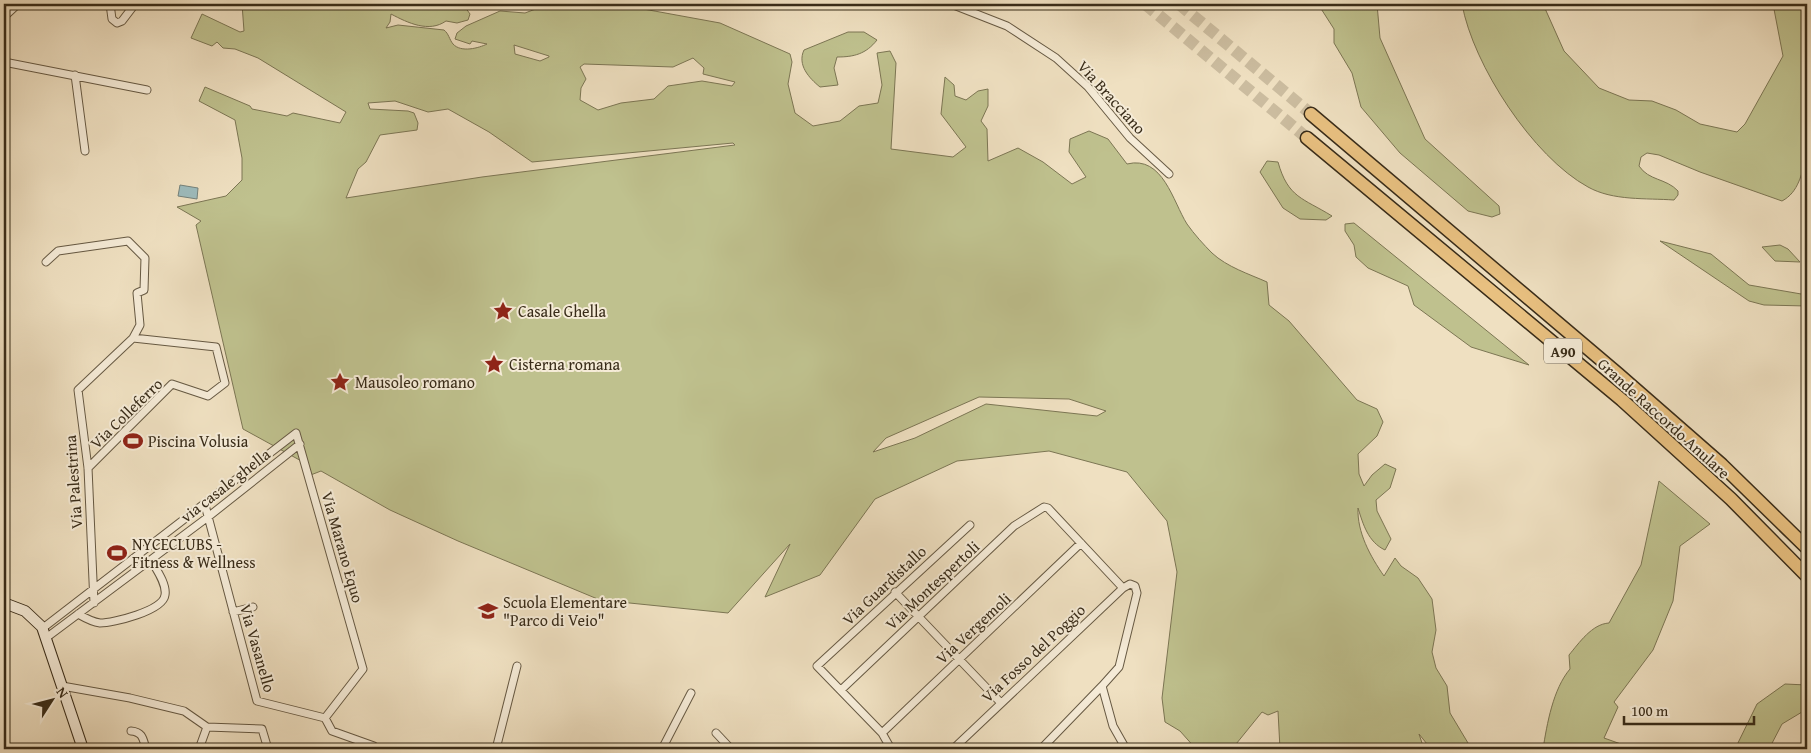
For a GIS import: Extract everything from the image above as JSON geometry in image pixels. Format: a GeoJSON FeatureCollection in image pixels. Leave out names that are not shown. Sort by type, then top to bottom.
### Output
{"type":"FeatureCollection","features":[{"type":"Feature","properties":{"kind":"highway","name":"Grande Raccordo Anulare"},"geometry":{"type":"LineString","coordinates":[[1311,114],[1625,381],[1722,466],[1807,548]]}},
{"type":"Feature","properties":{"kind":"highway","name":"Grande Raccordo Anulare"},"geometry":{"type":"LineString","coordinates":[[1307,138],[1629,407],[1738,505],[1807,576]]}},
{"type":"Feature","properties":{"kind":"street"},"geometry":{"type":"LineString","coordinates":[[4,17],[18,4]]}},
{"type":"Feature","properties":{"kind":"street"},"geometry":{"type":"LineString","coordinates":[[110,4],[112,19],[117,23],[122,21],[135,4]]}},
{"type":"Feature","properties":{"kind":"street","name":"Via Bracciano"},"geometry":{"type":"LineString","coordinates":[[951,4],[1007,26],[1056,58],[1088,87],[1130,138],[1169,174]]}},
{"type":"Feature","properties":{"kind":"street"},"geometry":{"type":"LineString","coordinates":[[4,62],[75,74],[147,90]]}},
{"type":"Feature","properties":{"kind":"street"},"geometry":{"type":"LineString","coordinates":[[75,74],[85,151]]}},
{"type":"Feature","properties":{"kind":"street"},"geometry":{"type":"LineString","coordinates":[[46,262],[58,252],[128,241],[145,258],[144,290],[137,294],[140,325],[133,338]]}},
{"type":"Feature","properties":{"kind":"street","name":"Via Palestrina"},"geometry":{"type":"LineString","coordinates":[[94,603],[92,592],[88,468],[78,390],[133,338]]}},
{"type":"Feature","properties":{"kind":"street","name":"Via Colleferro"},"geometry":{"type":"LineString","coordinates":[[88,468],[172,384],[208,396],[225,383],[216,347],[133,338]]}},
{"type":"Feature","properties":{"kind":"street","name":"Via Marano Equo"},"geometry":{"type":"LineString","coordinates":[[296,433],[363,669],[325,718]]}},
{"type":"Feature","properties":{"kind":"street","name":"via casale ghella"},"geometry":{"type":"LineString","coordinates":[[45,633],[92,592],[296,433]]}},
{"type":"Feature","properties":{"kind":"street","name":"via casale ghella"},"geometry":{"type":"LineString","coordinates":[[45,633],[94,603],[208,517],[300,444]]}},
{"type":"Feature","properties":{"kind":"street","name":"Via Vasanello"},"geometry":{"type":"LineString","coordinates":[[205,505],[258,702],[325,718]]}},
{"type":"Feature","properties":{"kind":"street","name":"Via Montespertoli"},"geometry":{"type":"LineString","coordinates":[[841,690],[1014,526],[1046,507],[1081,544]]}},
{"type":"Feature","properties":{"kind":"street","name":"Via Guardistallo"},"geometry":{"type":"LineString","coordinates":[[841,690],[817,666],[895,592],[970,525]]}},
{"type":"Feature","properties":{"kind":"street"},"geometry":{"type":"LineString","coordinates":[[1041,749],[1119,668],[1137,593],[1135,586],[1128,584],[1122,588],[1081,544]]}},
{"type":"Feature","properties":{"kind":"street","name":"Via Vergemoli"},"geometry":{"type":"LineString","coordinates":[[882,733],[1081,544]]}},
{"type":"Feature","properties":{"kind":"street"},"geometry":{"type":"LineString","coordinates":[[78,614],[94,622],[103,623],[128,618],[156,607],[163,602],[166,594],[164,585],[151,560]]}},
{"type":"Feature","properties":{"kind":"street","name":"Via Fosso del Poggio"},"geometry":{"type":"LineString","coordinates":[[953,749],[1000,702],[1122,588]]}},
{"type":"Feature","properties":{"kind":"street"},"geometry":{"type":"LineString","coordinates":[[895,592],[1000,702]]}},
{"type":"Feature","properties":{"kind":"street"},"geometry":{"type":"LineString","coordinates":[[4,603],[25,611],[45,633],[83,749]]}},
{"type":"Feature","properties":{"kind":"street"},"geometry":{"type":"LineString","coordinates":[[233,612],[253,607]]}},
{"type":"Feature","properties":{"kind":"street"},"geometry":{"type":"LineString","coordinates":[[496,749],[518,666]]}},
{"type":"Feature","properties":{"kind":"street"},"geometry":{"type":"LineString","coordinates":[[62,686],[130,698],[184,711],[207,727],[262,728],[268,749]]}},
{"type":"Feature","properties":{"kind":"street"},"geometry":{"type":"LineString","coordinates":[[1102,686],[1113,726],[1126,749]]}},
{"type":"Feature","properties":{"kind":"street"},"geometry":{"type":"LineString","coordinates":[[841,690],[882,733],[891,749]]}},
{"type":"Feature","properties":{"kind":"street"},"geometry":{"type":"LineString","coordinates":[[662,749],[691,692]]}},
{"type":"Feature","properties":{"kind":"street"},"geometry":{"type":"LineString","coordinates":[[325,718],[332,732],[374,746]]}},
{"type":"Feature","properties":{"kind":"street"},"geometry":{"type":"LineString","coordinates":[[200,749],[207,727]]}},
{"type":"Feature","properties":{"kind":"street"},"geometry":{"type":"LineString","coordinates":[[131,731],[142,735],[146,749]]}},
{"type":"Feature","properties":{"kind":"street"},"geometry":{"type":"LineString","coordinates":[[716,733],[731,749]]}},
{"type":"Feature","properties":{"kind":"green space"},"geometry":{"type":"Polygon","coordinates":[[[242,4],[437,4],[443,8],[465,7],[470,14],[468,20],[457,23],[446,21],[439,25],[426,26],[404,21],[391,14],[390,22],[386,28],[398,25],[444,30],[456,47],[470,49],[487,44],[472,41],[470,44],[455,39],[457,33],[466,26],[500,11],[525,13],[541,7],[627,6],[720,23],[790,54],[792,62],[788,84],[795,113],[813,126],[840,121],[859,106],[878,103],[882,85],[877,53],[890,51],[896,63],[891,149],[953,157],[966,147],[941,114],[945,77],[954,85],[955,96],[966,100],[978,91],[988,89],[988,106],[981,121],[987,129],[988,161],[1018,148],[1043,162],[1072,184],[1086,177],[1069,152],[1070,139],[1089,131],[1108,139],[1127,164],[1139,163],[1150,166],[1158,173],[1165,182],[1187,224],[1212,253],[1231,266],[1267,282],[1269,305],[1289,321],[1357,400],[1377,409],[1383,422],[1377,436],[1358,454],[1359,474],[1364,486],[1372,475],[1385,464],[1396,469],[1390,488],[1376,500],[1377,511],[1391,539],[1385,550],[1379,547],[1370,537],[1364,526],[1358,508],[1362,535],[1369,552],[1384,576],[1395,558],[1401,566],[1418,578],[1432,599],[1436,630],[1432,652],[1436,668],[1447,686],[1450,713],[1468,743],[1464,749],[1431,749],[1419,734],[1424,749],[1280,749],[1278,711],[1268,715],[1262,712],[1232,749],[1196,749],[1180,731],[1165,722],[1162,698],[1177,572],[1167,521],[1127,472],[1049,451],[957,461],[875,499],[820,575],[765,597],[790,544],[728,613],[600,600],[458,541],[390,510],[321,471],[308,476],[305,463],[243,429],[196,225],[201,221],[177,207],[226,196],[242,180],[242,158],[235,120],[199,101],[205,87],[250,106],[252,109],[287,116],[293,113],[340,123],[346,112],[258,58],[235,49],[223,48],[217,42],[212,46],[191,38],[202,14],[240,32],[244,31],[242,4]],[[514,45],[515,54],[540,61],[549,57],[514,45]],[[693,58],[673,67],[584,64],[580,67],[586,79],[581,88],[580,100],[598,110],[621,103],[654,99],[668,86],[702,81],[732,86],[735,82],[703,74],[704,68],[693,58]],[[395,101],[368,103],[370,109],[414,113],[418,123],[417,130],[380,135],[366,162],[358,169],[346,198],[482,177],[735,145],[733,143],[532,162],[489,132],[448,109],[428,112],[395,101]],[[979,397],[886,438],[873,452],[915,438],[986,404],[1097,416],[1106,411],[1069,399],[979,397]]]}},
{"type":"Feature","properties":{"kind":"green space"},"geometry":{"type":"Polygon","coordinates":[[[1318,4],[1377,4],[1380,38],[1425,139],[1499,206],[1500,214],[1492,217],[1468,211],[1400,153],[1361,107],[1352,73],[1334,43],[1334,29],[1318,4]]]}},
{"type":"Feature","properties":{"kind":"green space"},"geometry":{"type":"Polygon","coordinates":[[[1462,4],[1543,4],[1564,51],[1599,88],[1629,100],[1652,101],[1676,110],[1700,124],[1737,132],[1745,124],[1783,56],[1773,4],[1807,4],[1807,157],[1796,188],[1782,201],[1700,172],[1659,155],[1647,153],[1641,157],[1639,166],[1643,171],[1678,191],[1678,195],[1674,200],[1619,197],[1588,187],[1567,173],[1547,154],[1527,132],[1509,107],[1492,81],[1479,54],[1468,28],[1462,4]]]}},
{"type":"Feature","properties":{"kind":"green space"},"geometry":{"type":"Polygon","coordinates":[[[848,32],[864,32],[877,40],[864,52],[837,57],[834,68],[838,85],[820,87],[805,71],[802,61],[804,50],[848,32]]]}},
{"type":"Feature","properties":{"kind":"green space"},"geometry":{"type":"Polygon","coordinates":[[[1267,161],[1278,162],[1287,183],[1298,196],[1332,216],[1326,220],[1300,219],[1283,208],[1260,172],[1267,161]]]}},
{"type":"Feature","properties":{"kind":"green space"},"geometry":{"type":"Polygon","coordinates":[[[1354,223],[1529,365],[1471,347],[1414,305],[1408,286],[1368,268],[1356,257],[1354,245],[1345,231],[1345,224],[1354,223]]]}},
{"type":"Feature","properties":{"kind":"green space"},"geometry":{"type":"Polygon","coordinates":[[[1660,241],[1711,254],[1749,285],[1807,295],[1807,306],[1764,305],[1749,301],[1660,241]]]}},
{"type":"Feature","properties":{"kind":"green space"},"geometry":{"type":"Polygon","coordinates":[[[1780,245],[1788,249],[1800,262],[1775,261],[1762,247],[1780,245]]]}},
{"type":"Feature","properties":{"kind":"green space"},"geometry":{"type":"Polygon","coordinates":[[[1659,481],[1710,524],[1680,546],[1673,601],[1653,650],[1614,702],[1618,707],[1604,738],[1635,749],[1543,749],[1555,697],[1559,686],[1570,669],[1569,655],[1592,630],[1609,623],[1641,565],[1659,481]]]}},
{"type":"Feature","properties":{"kind":"green space"},"geometry":{"type":"Polygon","coordinates":[[[1785,684],[1807,685],[1807,709],[1782,724],[1769,749],[1735,749],[1757,704],[1785,684]]]}},
{"type":"Feature","properties":{"kind":"water"},"geometry":{"type":"Polygon","coordinates":[[[180,185],[198,188],[197,199],[178,196],[180,185]]]}},
{"type":"Feature","properties":{"kind":"tunnel"},"geometry":{"type":"LineString","coordinates":[[1145,4],[1307,138]]}},
{"type":"Feature","properties":{"kind":"tunnel"},"geometry":{"type":"LineString","coordinates":[[1179,4],[1311,114]]}},
{"type":"Feature","properties":{"kind":"place","name":"Casale Ghella"},"geometry":{"type":"Point","coordinates":[503,311]}},
{"type":"Feature","properties":{"kind":"place","name":"Cisterna romana"},"geometry":{"type":"Point","coordinates":[494,364]}},
{"type":"Feature","properties":{"kind":"place","name":"Mausoleo romano"},"geometry":{"type":"Point","coordinates":[340,382]}},
{"type":"Feature","properties":{"kind":"place","name":"Piscina Volusia"},"geometry":{"type":"Point","coordinates":[133,441]}},
{"type":"Feature","properties":{"kind":"place","name":"NYCECLUBS - Fitness & Wellness"},"geometry":{"type":"Point","coordinates":[117,553]}},
{"type":"Feature","properties":{"kind":"place","name":"Scuola Elementare \"Parco di Veio\""},"geometry":{"type":"Point","coordinates":[488,611]}}]}
